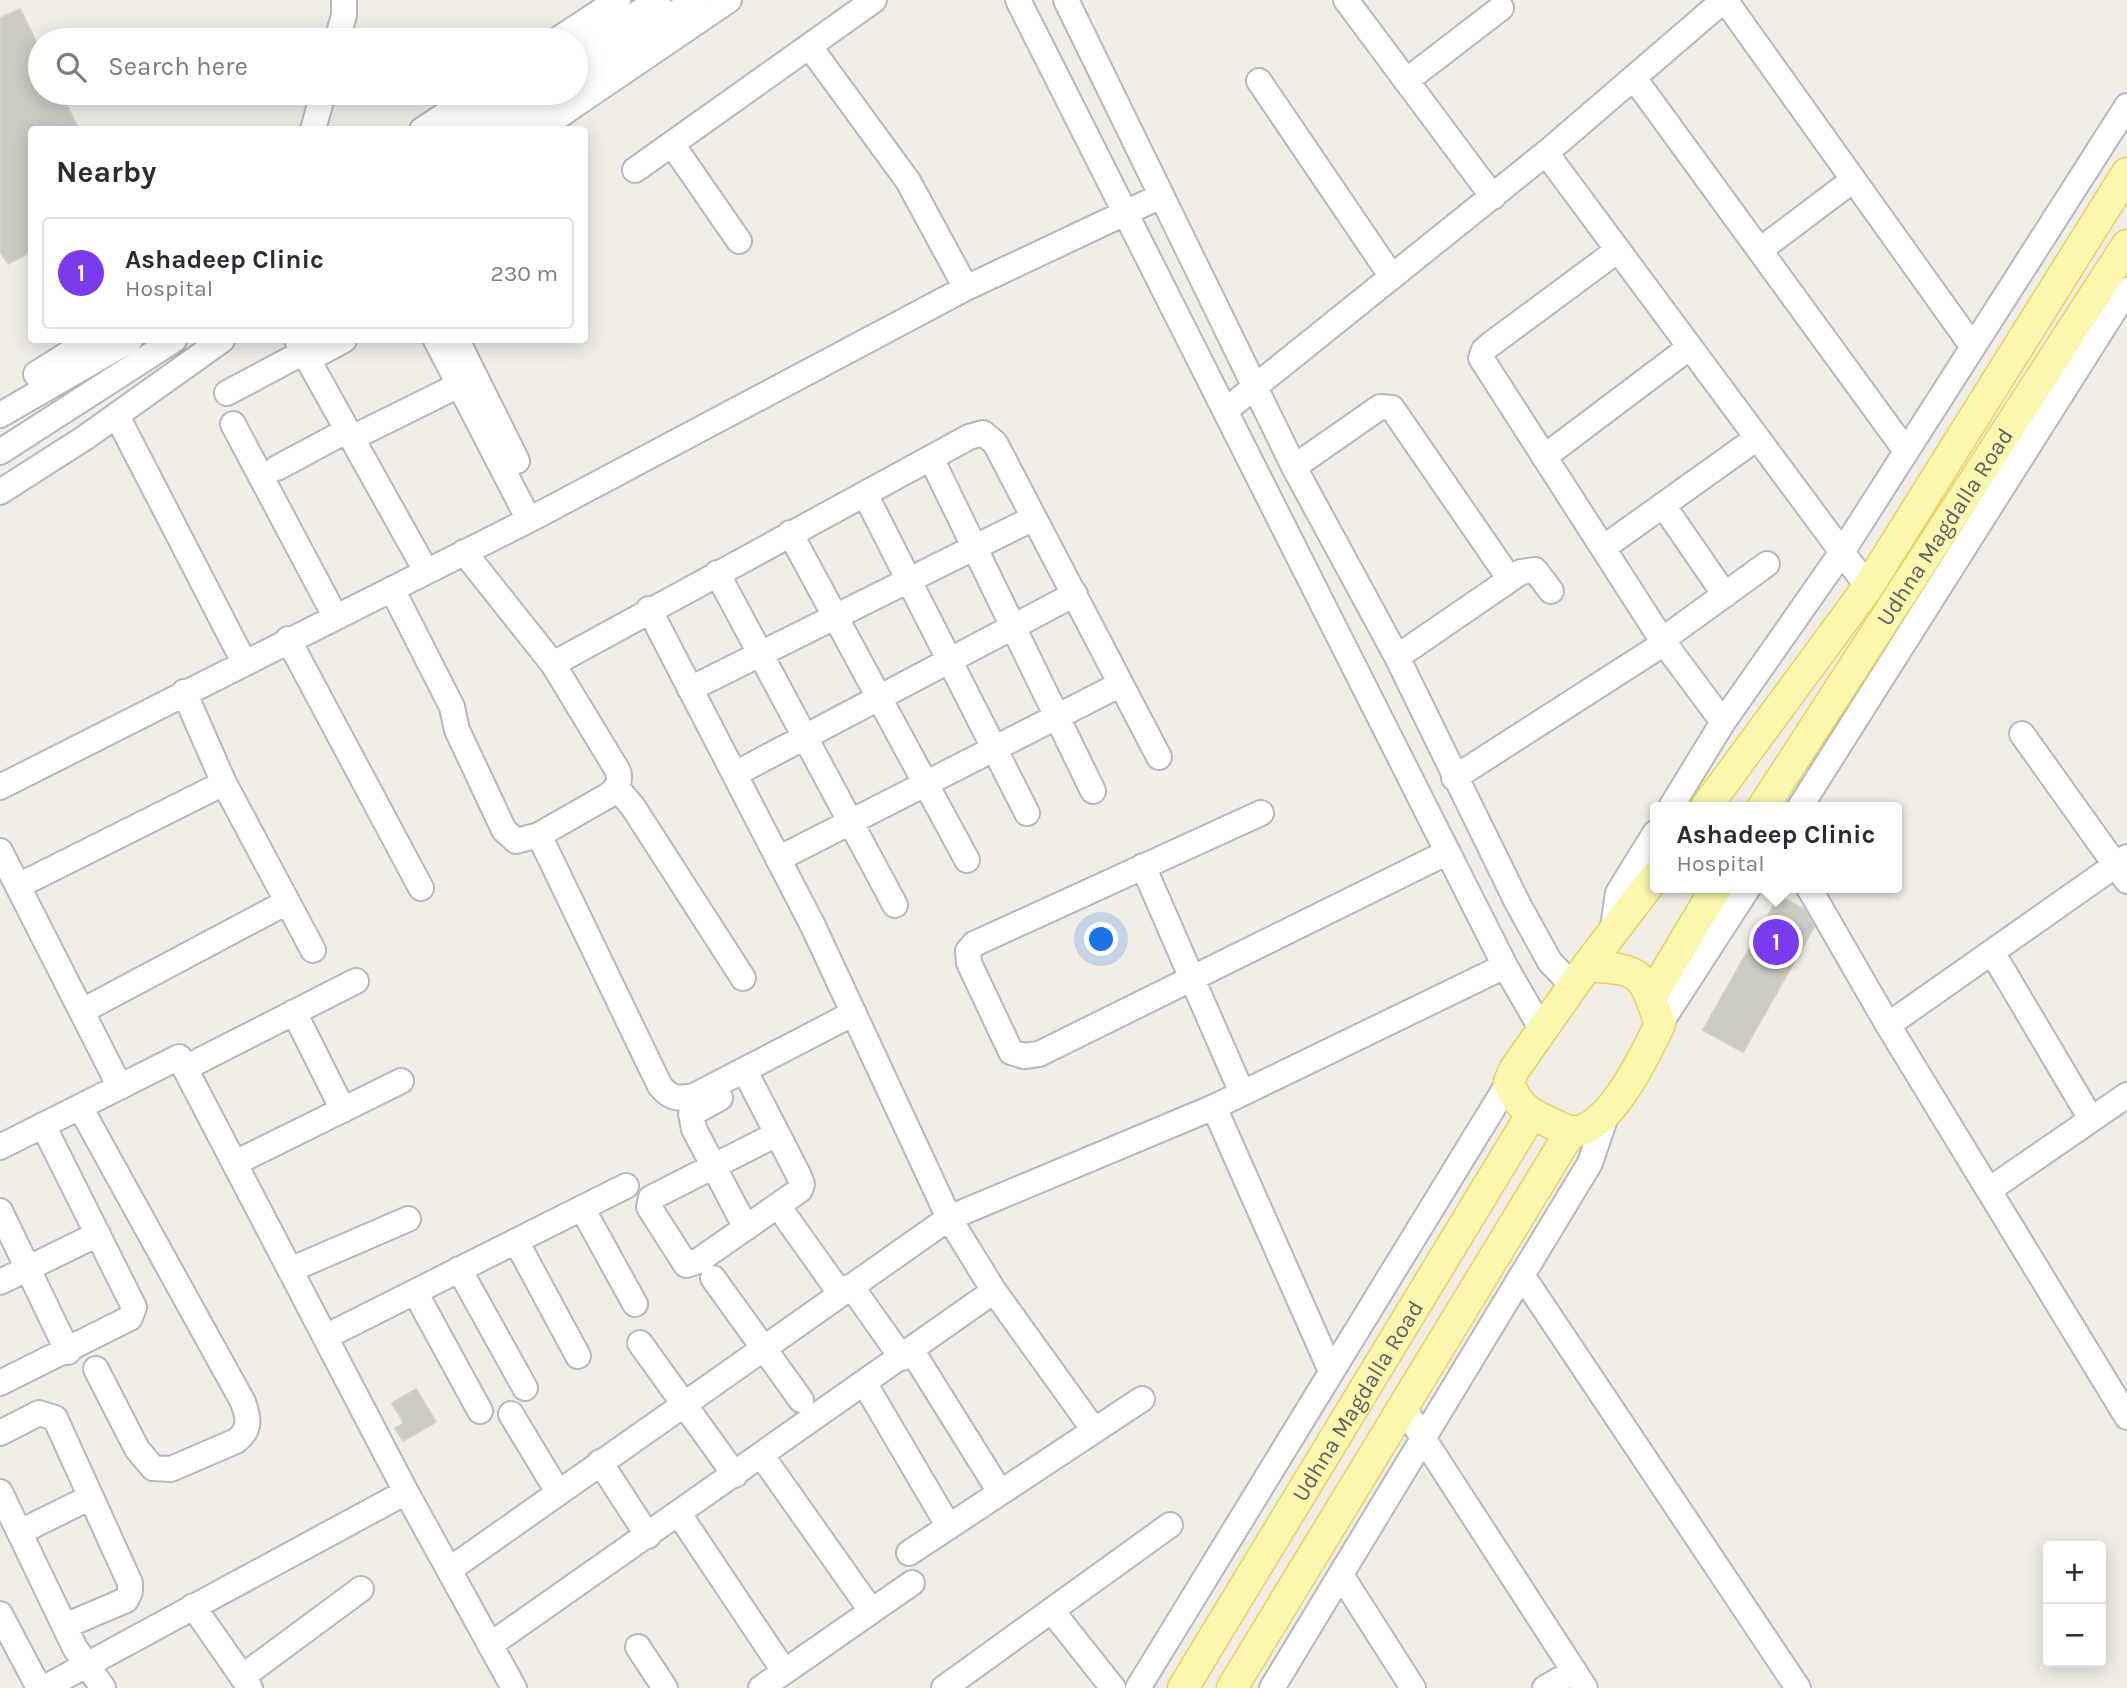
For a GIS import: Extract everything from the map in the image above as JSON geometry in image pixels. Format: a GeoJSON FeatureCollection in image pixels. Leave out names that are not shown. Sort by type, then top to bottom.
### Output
{"type":"FeatureCollection","features":[{"type":"Feature","properties":{"kind":"main road"},"geometry":{"type":"LineString","coordinates":[[1710,802],[1868,587],[2127,173]]}},
{"type":"Feature","properties":{"kind":"main road","name":"Udhna Magdalla Road"},"geometry":{"type":"LineString","coordinates":[[1766,802],[2127,245]]}},
{"type":"Feature","properties":{"kind":"main road"},"geometry":{"type":"LineString","coordinates":[[1650,884],[1580,976],[1509,1082],[1515,1099],[1531,1115],[1571,1131],[1589,1126],[1608,1111],[1634,1075],[1656,1011],[1714,893]]}},
{"type":"Feature","properties":{"kind":"main road"},"geometry":{"type":"LineString","coordinates":[[1580,976],[1621,969],[1638,976],[1647,984],[1656,1011]]}},
{"type":"Feature","properties":{"kind":"main road","name":"Udhna Magdalla Road"},"geometry":{"type":"LineString","coordinates":[[1183,1688],[1531,1115]]}},
{"type":"Feature","properties":{"kind":"main road","name":"Udhna Magdalla Road"},"geometry":{"type":"LineString","coordinates":[[1232,1688],[1571,1131]]}},
{"type":"Feature","properties":{"kind":"street"},"geometry":{"type":"LineString","coordinates":[[340,28],[344,0]]}},
{"type":"Feature","properties":{"kind":"street"},"geometry":{"type":"LineString","coordinates":[[575,28],[618,0]]}},
{"type":"Feature","properties":{"kind":"street"},"geometry":{"type":"LineString","coordinates":[[588,46],[658,0]]}},
{"type":"Feature","properties":{"kind":"street"},"geometry":{"type":"LineString","coordinates":[[588,71],[695,0]]}},
{"type":"Feature","properties":{"kind":"street"},"geometry":{"type":"LineString","coordinates":[[588,96],[729,0]]}},
{"type":"Feature","properties":{"kind":"street"},"geometry":{"type":"LineString","coordinates":[[635,170],[874,0]]}},
{"type":"Feature","properties":{"kind":"street"},"geometry":{"type":"LineString","coordinates":[[1018,0],[1505,966],[1542,1030]]}},
{"type":"Feature","properties":{"kind":"street"},"geometry":{"type":"LineString","coordinates":[[1066,0],[1294,467],[1397,657],[1454,778],[1550,962],[1580,976]]}},
{"type":"Feature","properties":{"kind":"street"},"geometry":{"type":"LineString","coordinates":[[1346,0],[1493,197]]}},
{"type":"Feature","properties":{"kind":"street"},"geometry":{"type":"LineString","coordinates":[[1226,410],[1493,197],[1724,0],[1973,348]]}},
{"type":"Feature","properties":{"kind":"street"},"geometry":{"type":"LineString","coordinates":[[1406,81],[1501,8]]}},
{"type":"Feature","properties":{"kind":"street"},"geometry":{"type":"LineString","coordinates":[[810,47],[908,181],[967,289]]}},
{"type":"Feature","properties":{"kind":"street"},"geometry":{"type":"LineString","coordinates":[[1634,78],[1906,451]]}},
{"type":"Feature","properties":{"kind":"street"},"geometry":{"type":"LineString","coordinates":[[1259,81],[1392,277]]}},
{"type":"Feature","properties":{"kind":"street"},"geometry":{"type":"LineString","coordinates":[[314,126],[320,105]]}},
{"type":"Feature","properties":{"kind":"street"},"geometry":{"type":"LineString","coordinates":[[428,126],[460,105]]}},
{"type":"Feature","properties":{"kind":"street"},"geometry":{"type":"LineString","coordinates":[[466,126],[498,105]]}},
{"type":"Feature","properties":{"kind":"street"},"geometry":{"type":"LineString","coordinates":[[504,126],[537,105]]}},
{"type":"Feature","properties":{"kind":"street"},"geometry":{"type":"LineString","coordinates":[[544,126],[575,105]]}},
{"type":"Feature","properties":{"kind":"street"},"geometry":{"type":"LineString","coordinates":[[1674,802],[1723,722],[1842,552],[2127,106]]}},
{"type":"Feature","properties":{"kind":"street"},"geometry":{"type":"LineString","coordinates":[[672,144],[739,241]]}},
{"type":"Feature","properties":{"kind":"street"},"geometry":{"type":"LineString","coordinates":[[1546,153],[1868,587]]}},
{"type":"Feature","properties":{"kind":"street"},"geometry":{"type":"LineString","coordinates":[[1760,250],[1853,180]]}},
{"type":"Feature","properties":{"kind":"street"},"geometry":{"type":"LineString","coordinates":[[0,787],[288,639],[536,516],[967,289],[1161,196]]}},
{"type":"Feature","properties":{"kind":"street"},"geometry":{"type":"LineString","coordinates":[[1618,250],[1483,350],[1481,358],[1603,548],[1657,645],[1723,722]]}},
{"type":"Feature","properties":{"kind":"street"},"geometry":{"type":"LineString","coordinates":[[1803,802],[2127,290]]}},
{"type":"Feature","properties":{"kind":"street"},"geometry":{"type":"LineString","coordinates":[[0,397],[85,343]]}},
{"type":"Feature","properties":{"kind":"street"},"geometry":{"type":"LineString","coordinates":[[0,415],[125,343]]}},
{"type":"Feature","properties":{"kind":"street"},"geometry":{"type":"LineString","coordinates":[[0,452],[169,343]]}},
{"type":"Feature","properties":{"kind":"street"},"geometry":{"type":"LineString","coordinates":[[0,492],[117,416],[218,343]]}},
{"type":"Feature","properties":{"kind":"street"},"geometry":{"type":"LineString","coordinates":[[227,393],[303,350],[332,343]]}},
{"type":"Feature","properties":{"kind":"street"},"geometry":{"type":"LineString","coordinates":[[438,343],[459,385],[536,516]]}},
{"type":"Feature","properties":{"kind":"street"},"geometry":{"type":"LineString","coordinates":[[458,343],[536,516]]}},
{"type":"Feature","properties":{"kind":"street"},"geometry":{"type":"LineString","coordinates":[[1544,457],[1690,347]]}},
{"type":"Feature","properties":{"kind":"street"},"geometry":{"type":"LineString","coordinates":[[303,350],[426,571]]}},
{"type":"Feature","properties":{"kind":"street"},"geometry":{"type":"LineString","coordinates":[[277,468],[459,385]]}},
{"type":"Feature","properties":{"kind":"street"},"geometry":{"type":"LineString","coordinates":[[1294,467],[1380,407],[1392,408],[1509,578]]}},
{"type":"Feature","properties":{"kind":"street"},"geometry":{"type":"LineString","coordinates":[[117,416],[244,662]]}},
{"type":"Feature","properties":{"kind":"street"},"geometry":{"type":"LineString","coordinates":[[233,424],[335,616]]}},
{"type":"Feature","properties":{"kind":"street"},"geometry":{"type":"LineString","coordinates":[[553,664],[649,609],[977,434],[990,437],[1159,757]]}},
{"type":"Feature","properties":{"kind":"street"},"geometry":{"type":"LineString","coordinates":[[1603,548],[1758,438]]}},
{"type":"Feature","properties":{"kind":"street"},"geometry":{"type":"LineString","coordinates":[[931,458],[1093,791]]}},
{"type":"Feature","properties":{"kind":"street"},"geometry":{"type":"LineString","coordinates":[[865,494],[1027,813]]}},
{"type":"Feature","properties":{"kind":"street"},"geometry":{"type":"LineString","coordinates":[[1663,505],[1725,595]]}},
{"type":"Feature","properties":{"kind":"street"},"geometry":{"type":"LineString","coordinates":[[690,689],[1034,518]]}},
{"type":"Feature","properties":{"kind":"street"},"geometry":{"type":"LineString","coordinates":[[790,533],[967,860]]}},
{"type":"Feature","properties":{"kind":"street"},"geometry":{"type":"LineString","coordinates":[[392,589],[452,707],[457,730],[504,830],[516,841],[539,835],[617,788],[620,779],[618,771],[553,664],[464,552]]}},
{"type":"Feature","properties":{"kind":"street"},"geometry":{"type":"LineString","coordinates":[[1454,778],[1657,645],[1767,564]]}},
{"type":"Feature","properties":{"kind":"street"},"geometry":{"type":"LineString","coordinates":[[1397,657],[1509,578],[1528,569],[1535,570],[1551,591]]}},
{"type":"Feature","properties":{"kind":"street"},"geometry":{"type":"LineString","coordinates":[[717,573],[895,905]]}},
{"type":"Feature","properties":{"kind":"street"},"geometry":{"type":"LineString","coordinates":[[735,774],[1074,594]]}},
{"type":"Feature","properties":{"kind":"street"},"geometry":{"type":"LineString","coordinates":[[649,609],[778,859],[949,1218],[994,1291],[1094,1430]]}},
{"type":"Feature","properties":{"kind":"street"},"geometry":{"type":"LineString","coordinates":[[288,639],[421,888]]}},
{"type":"Feature","properties":{"kind":"street"},"geometry":{"type":"LineString","coordinates":[[778,859],[1121,684]]}},
{"type":"Feature","properties":{"kind":"street"},"geometry":{"type":"LineString","coordinates":[[184,692],[224,783],[313,950]]}},
{"type":"Feature","properties":{"kind":"street"},"geometry":{"type":"LineString","coordinates":[[1888,1025],[1992,952],[2124,867],[2022,733]]}},
{"type":"Feature","properties":{"kind":"street"},"geometry":{"type":"LineString","coordinates":[[18,886],[224,783]]}},
{"type":"Feature","properties":{"kind":"street"},"geometry":{"type":"LineString","coordinates":[[617,788],[633,807],[743,978]]}},
{"type":"Feature","properties":{"kind":"street"},"geometry":{"type":"LineString","coordinates":[[1261,813],[974,944],[968,951],[969,963],[1011,1052],[1024,1056],[1039,1054],[1448,852]]}},
{"type":"Feature","properties":{"kind":"street"},"geometry":{"type":"LineString","coordinates":[[539,835],[660,1086],[668,1095],[677,1099],[694,1096],[855,1016]]}},
{"type":"Feature","properties":{"kind":"street"},"geometry":{"type":"LineString","coordinates":[[1612,935],[1618,893],[1650,841]]}},
{"type":"Feature","properties":{"kind":"street"},"geometry":{"type":"LineString","coordinates":[[0,851],[120,1087]]}},
{"type":"Feature","properties":{"kind":"street"},"geometry":{"type":"LineString","coordinates":[[1143,866],[1242,1093]]}},
{"type":"Feature","properties":{"kind":"street"},"geometry":{"type":"LineString","coordinates":[[1656,1011],[1744,893]]}},
{"type":"Feature","properties":{"kind":"street"},"geometry":{"type":"LineString","coordinates":[[1812,893],[1888,1025],[2127,1418]]}},
{"type":"Feature","properties":{"kind":"street"},"geometry":{"type":"LineString","coordinates":[[82,1011],[287,902]]}},
{"type":"Feature","properties":{"kind":"street"},"geometry":{"type":"LineString","coordinates":[[1992,952],[2091,1119]]}},
{"type":"Feature","properties":{"kind":"street"},"geometry":{"type":"LineString","coordinates":[[449,1570],[949,1218],[1214,1107],[1505,966]]}},
{"type":"Feature","properties":{"kind":"street"},"geometry":{"type":"LineString","coordinates":[[185,1068],[356,981]]}},
{"type":"Feature","properties":{"kind":"street"},"geometry":{"type":"LineString","coordinates":[[294,1012],[343,1110]]}},
{"type":"Feature","properties":{"kind":"street"},"geometry":{"type":"LineString","coordinates":[[746,1228],[694,1129],[691,1114],[750,1082],[855,1016]]}},
{"type":"Feature","properties":{"kind":"street"},"geometry":{"type":"LineString","coordinates":[[0,1147],[179,1057],[406,1492],[514,1688]]}},
{"type":"Feature","properties":{"kind":"street"},"geometry":{"type":"LineString","coordinates":[[234,1163],[401,1081]]}},
{"type":"Feature","properties":{"kind":"street"},"geometry":{"type":"LineString","coordinates":[[750,1082],[798,1174],[802,1184],[800,1190],[698,1261],[686,1265],[649,1207],[651,1198],[777,1134]]}},
{"type":"Feature","properties":{"kind":"street"},"geometry":{"type":"LineString","coordinates":[[1138,1688],[1509,1082]]}},
{"type":"Feature","properties":{"kind":"street"},"geometry":{"type":"LineString","coordinates":[[1989,1190],[2127,1095]]}},
{"type":"Feature","properties":{"kind":"street"},"geometry":{"type":"LineString","coordinates":[[80,1107],[243,1402],[249,1425],[245,1434],[236,1441],[171,1469],[153,1468],[137,1449],[96,1369]]}},
{"type":"Feature","properties":{"kind":"street"},"geometry":{"type":"LineString","coordinates":[[1214,1107],[1331,1371]]}},
{"type":"Feature","properties":{"kind":"street"},"geometry":{"type":"LineString","coordinates":[[1272,1688],[1590,1163],[1608,1111]]}},
{"type":"Feature","properties":{"kind":"street"},"geometry":{"type":"LineString","coordinates":[[0,1383],[68,1352],[130,1318],[134,1307],[43,1125]]}},
{"type":"Feature","properties":{"kind":"street"},"geometry":{"type":"LineString","coordinates":[[325,1337],[626,1186]]}},
{"type":"Feature","properties":{"kind":"street"},"geometry":{"type":"LineString","coordinates":[[582,1208],[635,1304]]}},
{"type":"Feature","properties":{"kind":"street"},"geometry":{"type":"LineString","coordinates":[[0,1211],[68,1352]]}},
{"type":"Feature","properties":{"kind":"street"},"geometry":{"type":"LineString","coordinates":[[786,1217],[846,1290],[907,1354],[1000,1492]]}},
{"type":"Feature","properties":{"kind":"street"},"geometry":{"type":"LineString","coordinates":[[290,1270],[408,1220]]}},
{"type":"Feature","properties":{"kind":"street"},"geometry":{"type":"LineString","coordinates":[[0,1282],[98,1234]]}},
{"type":"Feature","properties":{"kind":"street"},"geometry":{"type":"LineString","coordinates":[[516,1241],[578,1356]]}},
{"type":"Feature","properties":{"kind":"street"},"geometry":{"type":"LineString","coordinates":[[459,1269],[525,1388]]}},
{"type":"Feature","properties":{"kind":"street"},"geometry":{"type":"LineString","coordinates":[[1522,1275],[1798,1688]]}},
{"type":"Feature","properties":{"kind":"street"},"geometry":{"type":"LineString","coordinates":[[713,1278],[801,1400]]}},
{"type":"Feature","properties":{"kind":"street"},"geometry":{"type":"LineString","coordinates":[[490,1645],[994,1291]]}},
{"type":"Feature","properties":{"kind":"street"},"geometry":{"type":"LineString","coordinates":[[415,1292],[480,1411]]}},
{"type":"Feature","properties":{"kind":"street"},"geometry":{"type":"LineString","coordinates":[[640,1343],[734,1475]]}},
{"type":"Feature","properties":{"kind":"street"},"geometry":{"type":"LineString","coordinates":[[865,1384],[949,1527]]}},
{"type":"Feature","properties":{"kind":"street"},"geometry":{"type":"LineString","coordinates":[[909,1553],[1142,1399]]}},
{"type":"Feature","properties":{"kind":"street"},"geometry":{"type":"LineString","coordinates":[[1404,1407],[1580,1679],[1545,1688]]}},
{"type":"Feature","properties":{"kind":"street"},"geometry":{"type":"LineString","coordinates":[[0,1433],[40,1413],[55,1419],[130,1583],[126,1600],[65,1626]]}},
{"type":"Feature","properties":{"kind":"street"},"geometry":{"type":"LineString","coordinates":[[511,1414],[558,1492]]}},
{"type":"Feature","properties":{"kind":"street"},"geometry":{"type":"LineString","coordinates":[[762,1456],[870,1609]]}},
{"type":"Feature","properties":{"kind":"street"},"geometry":{"type":"LineString","coordinates":[[600,1462],[648,1536]]}},
{"type":"Feature","properties":{"kind":"street"},"geometry":{"type":"LineString","coordinates":[[0,1492],[65,1626],[86,1665],[103,1688]]}},
{"type":"Feature","properties":{"kind":"street"},"geometry":{"type":"LineString","coordinates":[[0,1614],[42,1688],[406,1492]]}},
{"type":"Feature","properties":{"kind":"street"},"geometry":{"type":"LineString","coordinates":[[20,1532],[91,1497]]}},
{"type":"Feature","properties":{"kind":"street"},"geometry":{"type":"LineString","coordinates":[[679,1514],[784,1671]]}},
{"type":"Feature","properties":{"kind":"street"},"geometry":{"type":"LineString","coordinates":[[944,1688],[1170,1525]]}},
{"type":"Feature","properties":{"kind":"street"},"geometry":{"type":"LineString","coordinates":[[1341,1575],[1412,1688]]}},
{"type":"Feature","properties":{"kind":"street"},"geometry":{"type":"LineString","coordinates":[[761,1688],[870,1609],[912,1583]]}},
{"type":"Feature","properties":{"kind":"street"},"geometry":{"type":"LineString","coordinates":[[193,1606],[246,1682],[361,1589]]}},
{"type":"Feature","properties":{"kind":"street"},"geometry":{"type":"LineString","coordinates":[[1052,1611],[1113,1688]]}},
{"type":"Feature","properties":{"kind":"street"},"geometry":{"type":"LineString","coordinates":[[638,1647],[665,1688]]}},
{"type":"Feature","properties":{"kind":"building"},"geometry":{"type":"Polygon","coordinates":[[[20,9],[29,28],[28,105],[67,105],[77,126],[28,126],[28,253],[8,264],[0,251],[0,18],[20,9]]]}},
{"type":"Feature","properties":{"kind":"building"},"geometry":{"type":"Polygon","coordinates":[[[1779,896],[1804,909],[1814,927],[1743,1052],[1703,1030],[1779,896]]]}},
{"type":"Feature","properties":{"kind":"building"},"geometry":{"type":"Polygon","coordinates":[[[416,1389],[436,1422],[403,1441],[395,1428],[404,1423],[392,1403],[416,1389]]]}},
{"type":"Feature","properties":{"kind":"place","name":"Ashadeep Clinic"},"geometry":{"type":"Point","coordinates":[1776,942]}}]}
